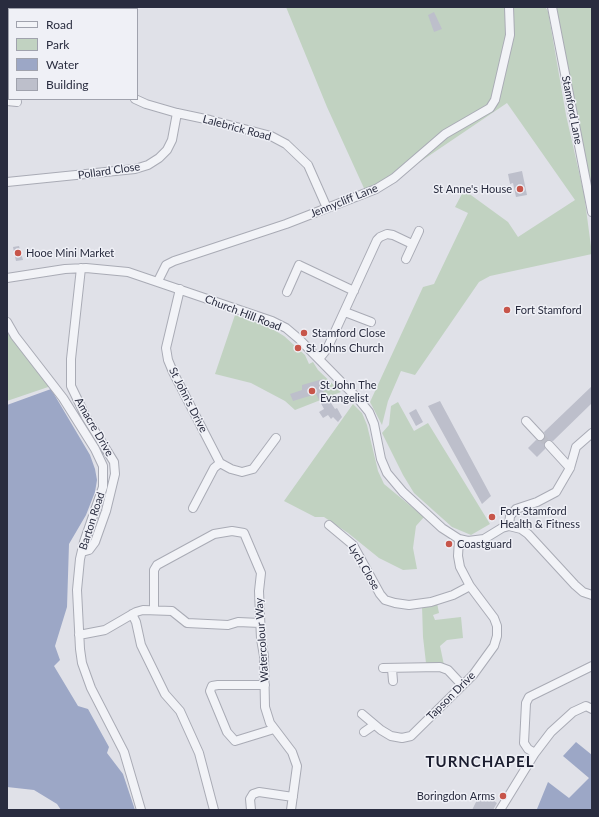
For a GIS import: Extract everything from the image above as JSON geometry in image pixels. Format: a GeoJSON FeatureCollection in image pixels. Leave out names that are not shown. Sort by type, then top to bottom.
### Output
{"type":"FeatureCollection","features":[{"type":"Feature","properties":{"kind":"street","name":"Jennycliff Lane"},"geometry":{"type":"LineString","coordinates":[[158,281],[166,265],[174,261],[327,208],[376,189],[394,178],[445,134],[490,108],[495,100],[510,35],[509,7]]}},
{"type":"Feature","properties":{"kind":"street","name":"Stamford Lane"},"geometry":{"type":"LineString","coordinates":[[552,7],[592,212]]}},
{"type":"Feature","properties":{"kind":"street","name":"Lalebrick Road"},"geometry":{"type":"LineString","coordinates":[[137,100],[177,114],[210,120],[271,136],[286,144],[308,165],[327,208]]}},
{"type":"Feature","properties":{"kind":"street"},"geometry":{"type":"LineString","coordinates":[[7,101],[17,102]]}},
{"type":"Feature","properties":{"kind":"street","name":"Pollard Close"},"geometry":{"type":"LineString","coordinates":[[7,182],[135,169],[148,165],[159,158],[167,150],[172,140],[177,114]]}},
{"type":"Feature","properties":{"kind":"street"},"geometry":{"type":"LineString","coordinates":[[406,259],[419,231]]}},
{"type":"Feature","properties":{"kind":"street"},"geometry":{"type":"LineString","coordinates":[[319,359],[327,349],[377,240],[387,234],[393,235],[412,244]]}},
{"type":"Feature","properties":{"kind":"street"},"geometry":{"type":"LineString","coordinates":[[287,292],[299,265],[354,291]]}},
{"type":"Feature","properties":{"kind":"street","name":"Church Hill Road"},"geometry":{"type":"LineString","coordinates":[[7,278],[81,268],[128,272],[272,321],[286,328],[319,359],[369,412],[374,424],[381,459],[387,473],[396,485],[442,528],[459,539]]}},
{"type":"Feature","properties":{"kind":"street","name":"Amacre Drive"},"geometry":{"type":"LineString","coordinates":[[81,268],[71,359],[71,386],[86,417],[114,462],[115,474],[106,511],[95,542],[89,550],[82,552]]}},
{"type":"Feature","properties":{"kind":"street","name":"St John's Drive"},"geometry":{"type":"LineString","coordinates":[[180,289],[166,348],[168,360],[172,372],[220,463]]}},
{"type":"Feature","properties":{"kind":"street"},"geometry":{"type":"LineString","coordinates":[[345,312],[371,322]]}},
{"type":"Feature","properties":{"kind":"street","name":"Barton Road"},"geometry":{"type":"LineString","coordinates":[[7,322],[15,336],[63,398],[102,461],[104,474],[103,487],[82,552],[77,590],[82,663],[100,706],[124,752],[141,810]]}},
{"type":"Feature","properties":{"kind":"street"},"geometry":{"type":"LineString","coordinates":[[526,421],[540,436]]}},
{"type":"Feature","properties":{"kind":"street"},"geometry":{"type":"LineString","coordinates":[[509,526],[510,516],[516,509],[537,502],[556,492],[570,468],[576,447],[592,433]]}},
{"type":"Feature","properties":{"kind":"street"},"geometry":{"type":"LineString","coordinates":[[193,508],[214,468],[220,463],[231,469],[242,472],[253,469],[276,438]]}},
{"type":"Feature","properties":{"kind":"street"},"geometry":{"type":"LineString","coordinates":[[549,445],[570,468]]}},
{"type":"Feature","properties":{"kind":"street","name":"Lych Close"},"geometry":{"type":"LineString","coordinates":[[329,525],[354,545],[380,594],[386,600],[409,605],[431,602],[453,595],[470,586]]}},
{"type":"Feature","properties":{"kind":"street"},"geometry":{"type":"LineString","coordinates":[[459,539],[468,541],[484,539],[502,528],[509,526],[521,529],[528,534],[575,585],[583,592],[592,595]]}},
{"type":"Feature","properties":{"kind":"street","name":"Watercolour Way"},"geometry":{"type":"LineString","coordinates":[[154,610],[154,570],[156,565],[214,534],[239,531],[248,536],[261,573],[259,591],[260,622],[264,656],[265,708],[270,723],[292,752],[297,766],[291,810]]}},
{"type":"Feature","properties":{"kind":"street","name":"Tapson Drive"},"geometry":{"type":"LineString","coordinates":[[362,714],[374,725],[396,738],[411,736],[473,675],[494,646],[497,636],[497,626],[494,618],[470,586],[460,567],[458,556],[459,539]]}},
{"type":"Feature","properties":{"kind":"street"},"geometry":{"type":"LineString","coordinates":[[79,635],[105,630],[132,614],[143,610],[172,610],[187,623],[228,625],[238,622],[260,622]]}},
{"type":"Feature","properties":{"kind":"street"},"geometry":{"type":"LineString","coordinates":[[132,614],[136,622],[141,645],[164,694],[180,711],[199,754],[214,810]]}},
{"type":"Feature","properties":{"kind":"street"},"geometry":{"type":"LineString","coordinates":[[535,753],[528,749],[524,743],[526,703],[529,697],[592,666]]}},
{"type":"Feature","properties":{"kind":"street"},"geometry":{"type":"LineString","coordinates":[[383,668],[440,667],[448,670],[462,685]]}},
{"type":"Feature","properties":{"kind":"street"},"geometry":{"type":"LineString","coordinates":[[392,669],[393,681]]}},
{"type":"Feature","properties":{"kind":"street"},"geometry":{"type":"LineString","coordinates":[[265,685],[218,685],[212,686],[210,691],[227,732],[235,741],[274,729]]}},
{"type":"Feature","properties":{"kind":"street"},"geometry":{"type":"LineString","coordinates":[[500,810],[535,753],[550,732],[573,712],[586,706],[592,708]]}},
{"type":"Feature","properties":{"kind":"street"},"geometry":{"type":"LineString","coordinates":[[364,732],[374,725]]}},
{"type":"Feature","properties":{"kind":"street"},"geometry":{"type":"LineString","coordinates":[[251,810],[250,799],[253,794],[259,792],[293,796]]}},
{"type":"Feature","properties":{"kind":"green space"},"geometry":{"type":"Polygon","coordinates":[[[286,7],[545,7],[548,11],[566,115],[584,194],[592,254],[490,276],[479,282],[415,375],[401,371],[388,401],[382,425],[370,402],[423,287],[434,284],[468,213],[455,207],[464,190],[508,222],[518,237],[575,200],[507,103],[368,197],[327,107],[286,7]]]}},
{"type":"Feature","properties":{"kind":"green space"},"geometry":{"type":"Polygon","coordinates":[[[553,7],[592,7],[592,190],[590,184],[553,7]]]}},
{"type":"Feature","properties":{"kind":"green space"},"geometry":{"type":"Polygon","coordinates":[[[235,315],[269,327],[284,336],[305,355],[309,364],[313,362],[318,370],[341,392],[295,410],[285,401],[251,383],[215,374],[235,315]]]}},
{"type":"Feature","properties":{"kind":"green space"},"geometry":{"type":"Polygon","coordinates":[[[7,322],[54,385],[7,401],[7,322]]]}},
{"type":"Feature","properties":{"kind":"green space"},"geometry":{"type":"Polygon","coordinates":[[[398,402],[414,431],[428,423],[490,524],[471,535],[452,527],[414,493],[403,475],[382,433],[389,425],[391,406],[398,402]]]}},
{"type":"Feature","properties":{"kind":"green space"},"geometry":{"type":"Polygon","coordinates":[[[353,404],[362,413],[367,425],[378,471],[384,484],[424,517],[416,526],[413,548],[417,569],[403,570],[379,558],[348,533],[324,517],[315,517],[284,501],[353,404]]]}},
{"type":"Feature","properties":{"kind":"green space"},"geometry":{"type":"Polygon","coordinates":[[[437,603],[439,613],[433,615],[435,620],[461,617],[463,638],[447,640],[440,646],[444,665],[426,663],[423,637],[422,606],[437,603]]]}},
{"type":"Feature","properties":{"kind":"water"},"geometry":{"type":"Polygon","coordinates":[[[51,389],[90,455],[97,480],[95,492],[86,515],[69,544],[67,607],[55,646],[60,660],[54,666],[78,706],[88,709],[109,747],[107,753],[123,774],[135,810],[61,810],[57,804],[34,790],[7,787],[7,405],[51,389]]]}},
{"type":"Feature","properties":{"kind":"water"},"geometry":{"type":"Polygon","coordinates":[[[576,742],[592,755],[592,810],[537,809],[548,782],[569,798],[589,778],[563,756],[576,742]]]}},
{"type":"Feature","properties":{"kind":"building"},"geometry":{"type":"Polygon","coordinates":[[[434,12],[442,29],[434,32],[428,15],[434,12]]]}},
{"type":"Feature","properties":{"kind":"building","name":"St Anne's House"},"geometry":{"type":"Polygon","coordinates":[[[522,171],[527,195],[516,197],[513,183],[510,184],[508,174],[522,171]]]}},
{"type":"Feature","properties":{"kind":"building","name":"Hooe Mini Market"},"geometry":{"type":"Polygon","coordinates":[[[19,246],[23,260],[16,261],[13,247],[19,246]]]}},
{"type":"Feature","properties":{"kind":"building"},"geometry":{"type":"Polygon","coordinates":[[[323,379],[327,390],[323,391],[335,409],[337,408],[342,417],[338,422],[333,417],[331,419],[328,415],[323,418],[319,412],[324,409],[316,394],[293,401],[290,394],[302,390],[302,385],[323,379]]]}},
{"type":"Feature","properties":{"kind":"building"},"geometry":{"type":"Polygon","coordinates":[[[592,386],[592,403],[553,441],[545,441],[545,449],[537,457],[528,448],[536,440],[544,440],[544,432],[592,386]]]}},
{"type":"Feature","properties":{"kind":"building"},"geometry":{"type":"Polygon","coordinates":[[[440,401],[491,496],[482,504],[428,406],[440,401]]]}},
{"type":"Feature","properties":{"kind":"building"},"geometry":{"type":"Polygon","coordinates":[[[416,409],[423,422],[416,426],[409,413],[416,409]]]}},
{"type":"Feature","properties":{"kind":"building"},"geometry":{"type":"Polygon","coordinates":[[[484,795],[497,803],[493,810],[472,810],[479,796],[482,797],[484,795]]]}},
{"type":"Feature","properties":{"kind":"tunnel"},"geometry":{"type":"LineString","coordinates":[[540,436],[549,445]]}},
{"type":"Feature","properties":{"kind":"place","name":"St Anne's House"},"geometry":{"type":"Point","coordinates":[520,189]}},
{"type":"Feature","properties":{"kind":"place","name":"Hooe Mini Market"},"geometry":{"type":"Point","coordinates":[18,253]}},
{"type":"Feature","properties":{"kind":"place","name":"Fort Stamford"},"geometry":{"type":"Point","coordinates":[507,310]}},
{"type":"Feature","properties":{"kind":"place","name":"Stamford Close"},"geometry":{"type":"Point","coordinates":[304,333]}},
{"type":"Feature","properties":{"kind":"place","name":"St Johns Church"},"geometry":{"type":"Point","coordinates":[298,348]}},
{"type":"Feature","properties":{"kind":"place","name":"St John The Evangelist"},"geometry":{"type":"Point","coordinates":[312,391]}},
{"type":"Feature","properties":{"kind":"place","name":"Fort Stamford Health & Fitness"},"geometry":{"type":"Point","coordinates":[492,517]}},
{"type":"Feature","properties":{"kind":"place","name":"Coastguard"},"geometry":{"type":"Point","coordinates":[449,544]}},
{"type":"Feature","properties":{"kind":"place","name":"Boringdon Arms"},"geometry":{"type":"Point","coordinates":[503,796]}},
{"type":"Feature","properties":{"kind":"district","name":"TURNCHAPEL"},"geometry":{"type":"Point","coordinates":[480,762]}}]}
